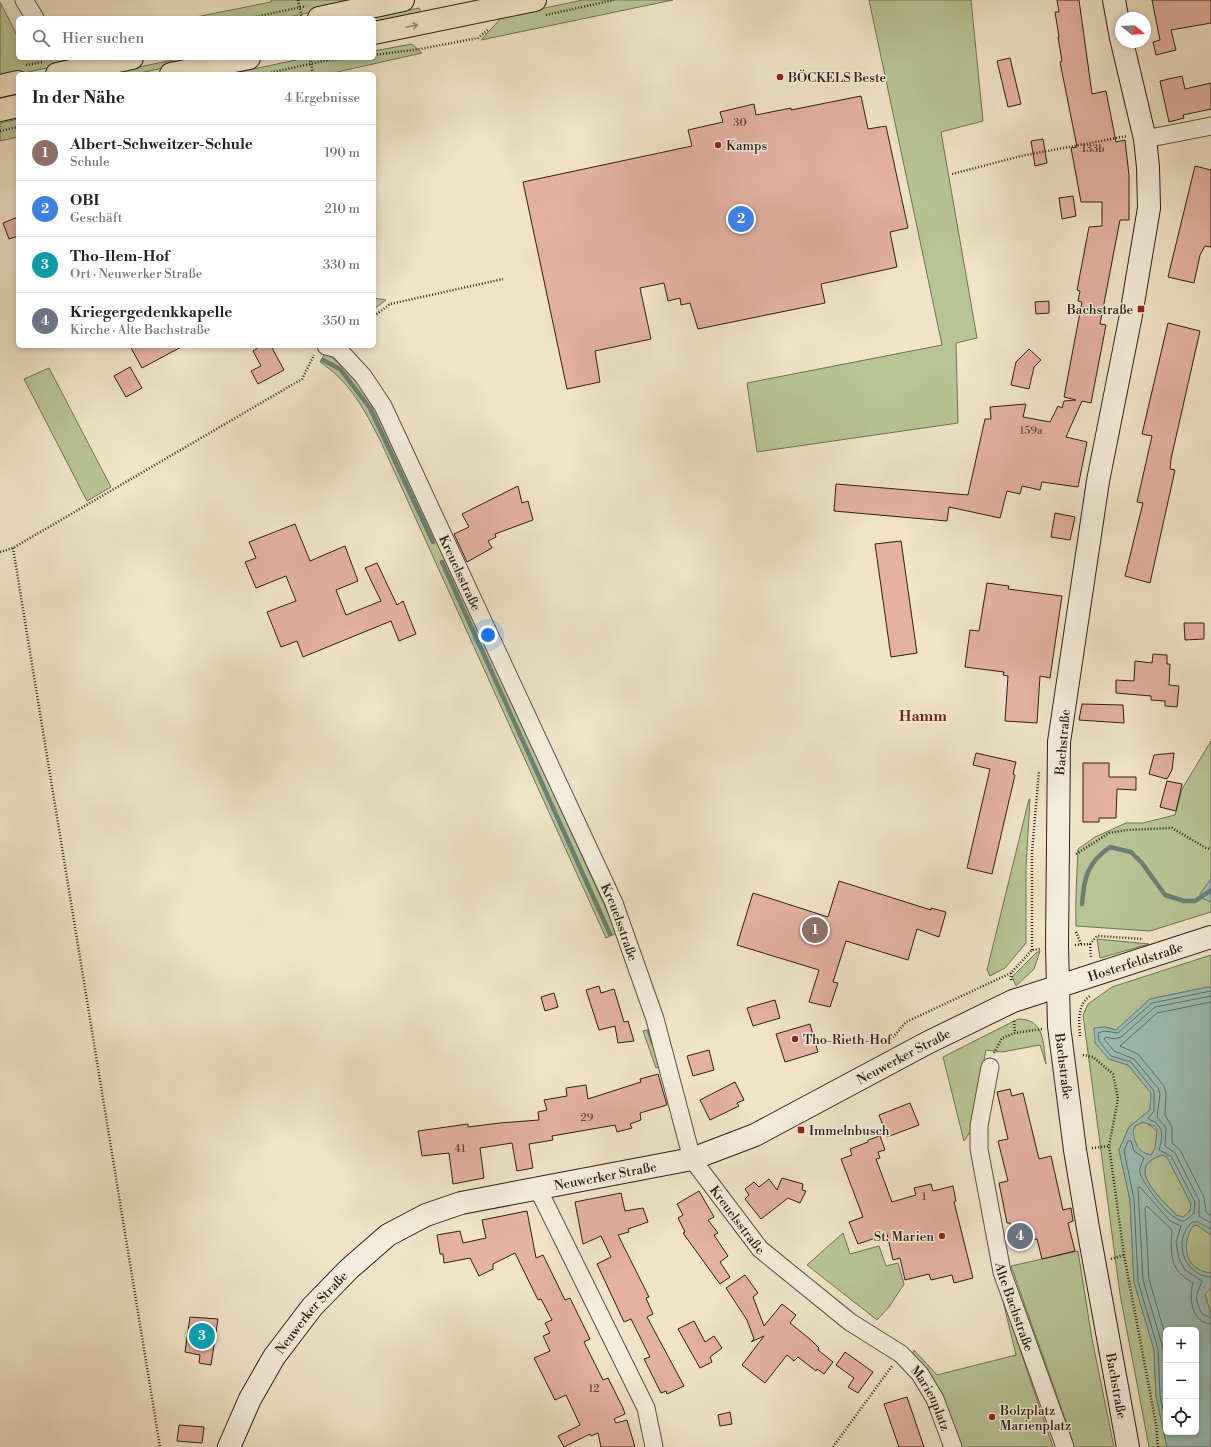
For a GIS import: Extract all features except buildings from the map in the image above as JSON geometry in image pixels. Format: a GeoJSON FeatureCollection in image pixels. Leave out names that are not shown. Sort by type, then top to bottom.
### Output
{"type":"FeatureCollection","features":[{"type":"Feature","properties":{"kind":"main road"},"geometry":{"type":"LineString","coordinates":[[316,11],[403,0]]}},
{"type":"Feature","properties":{"kind":"main road"},"geometry":{"type":"LineString","coordinates":[[376,33],[540,8]]}},
{"type":"Feature","properties":{"kind":"main road"},"geometry":{"type":"LineString","coordinates":[[51,68],[116,60]]}},
{"type":"Feature","properties":{"kind":"main road"},"geometry":{"type":"LineString","coordinates":[[181,72],[239,60]]}},
{"type":"Feature","properties":{"kind":"main road"},"geometry":{"type":"LineString","coordinates":[[0,86],[16,76]]}},
{"type":"Feature","properties":{"kind":"main road"},"geometry":{"type":"LineString","coordinates":[[0,110],[16,106]]}},
{"type":"Feature","properties":{"kind":"street"},"geometry":{"type":"LineString","coordinates":[[24,0],[34,16]]}},
{"type":"Feature","properties":{"kind":"street"},"geometry":{"type":"LineString","coordinates":[[1114,0],[1116,12]]}},
{"type":"Feature","properties":{"kind":"street","name":"Bachstraße"},"geometry":{"type":"LineString","coordinates":[[1123,48],[1145,139],[1148,167],[1149,208],[1131,315],[1098,481],[1059,742],[1058,1026],[1088,1228],[1128,1447]]}},
{"type":"Feature","properties":{"kind":"street"},"geometry":{"type":"LineString","coordinates":[[1145,139],[1211,126]]}},
{"type":"Feature","properties":{"kind":"street","name":"Kreuelsstraße"},"geometry":{"type":"LineString","coordinates":[[321,349],[338,349],[363,376],[383,406],[614,903],[655,1019],[692,1160],[760,1250],[850,1322],[901,1354]]}},
{"type":"Feature","properties":{"kind":"street","name":"Hosterfeldstraße"},"geometry":{"type":"LineString","coordinates":[[1058,984],[1094,975],[1211,937]]}},
{"type":"Feature","properties":{"kind":"street","name":"Neuwerker Straße"},"geometry":{"type":"LineString","coordinates":[[229,1447],[250,1399],[274,1357],[312,1307],[349,1269],[388,1235],[426,1215],[461,1203],[692,1160],[755,1135],[927,1042],[1013,1000],[1058,984]]}},
{"type":"Feature","properties":{"kind":"street","name":"Alte Bachstraße"},"geometry":{"type":"LineString","coordinates":[[990,1067],[978,1126],[980,1149],[1002,1272],[1065,1447]]}},
{"type":"Feature","properties":{"kind":"street"},"geometry":{"type":"LineString","coordinates":[[538,1189],[646,1408],[654,1447]]}},
{"type":"Feature","properties":{"kind":"street","name":"Marienplatz"},"geometry":{"type":"LineString","coordinates":[[901,1354],[920,1374],[935,1399],[953,1447]]}},
{"type":"Feature","properties":{"kind":"path"},"geometry":{"type":"LineString","coordinates":[[298,0],[302,16]]}},
{"type":"Feature","properties":{"kind":"path"},"geometry":{"type":"LineString","coordinates":[[540,8],[614,0]]}},
{"type":"Feature","properties":{"kind":"path"},"geometry":{"type":"LineString","coordinates":[[269,16],[316,11]]}},
{"type":"Feature","properties":{"kind":"path"},"geometry":{"type":"LineString","coordinates":[[376,55],[420,49],[478,38],[491,27]]}},
{"type":"Feature","properties":{"kind":"path"},"geometry":{"type":"LineString","coordinates":[[310,60],[313,72]]}},
{"type":"Feature","properties":{"kind":"path"},"geometry":{"type":"LineString","coordinates":[[276,72],[337,60]]}},
{"type":"Feature","properties":{"kind":"path"},"geometry":{"type":"LineString","coordinates":[[30,72],[51,68]]}},
{"type":"Feature","properties":{"kind":"path"},"geometry":{"type":"LineString","coordinates":[[0,131],[16,127]]}},
{"type":"Feature","properties":{"kind":"path"},"geometry":{"type":"LineString","coordinates":[[952,174],[1021,156],[1123,136],[1133,136],[1145,139]]}},
{"type":"Feature","properties":{"kind":"path"},"geometry":{"type":"LineString","coordinates":[[376,314],[390,304],[503,279]]}},
{"type":"Feature","properties":{"kind":"path"},"geometry":{"type":"LineString","coordinates":[[0,552],[13,548],[302,379],[321,349]]}},
{"type":"Feature","properties":{"kind":"path"},"geometry":{"type":"LineString","coordinates":[[13,548],[160,1447]]}},
{"type":"Feature","properties":{"kind":"path"},"geometry":{"type":"LineString","coordinates":[[1073,855],[1080,853],[1109,833],[1126,830],[1172,828],[1206,848],[1211,849]]}},
{"type":"Feature","properties":{"kind":"path"},"geometry":{"type":"LineString","coordinates":[[1011,973],[1032,950],[1058,946],[1090,944],[1097,936],[1144,939]]}},
{"type":"Feature","properties":{"kind":"path"},"geometry":{"type":"LineString","coordinates":[[1081,1039],[1080,1011],[1087,998],[1096,992],[1090,944]]}},
{"type":"Feature","properties":{"kind":"path"},"geometry":{"type":"LineString","coordinates":[[990,1067],[995,1050],[1002,1038],[1015,1033],[1058,1026]]}},
{"type":"Feature","properties":{"kind":"path"},"geometry":{"type":"LineString","coordinates":[[1084,1062],[1083,1054],[1093,1058],[1113,1074],[1118,1100],[1109,1146],[1124,1255],[1156,1424],[1158,1447]]}},
{"type":"Feature","properties":{"kind":"path"},"geometry":{"type":"LineString","coordinates":[[1093,1140],[1095,1155]]}},
{"type":"Feature","properties":{"kind":"path"},"geometry":{"type":"LineString","coordinates":[[1094,1148],[1109,1146]]}},
{"type":"Feature","properties":{"kind":"path"},"geometry":{"type":"LineString","coordinates":[[833,1447],[901,1354]]}},
{"type":"Feature","properties":{"kind":"green space"},"geometry":{"type":"Polygon","coordinates":[[[271,0],[369,0],[293,16],[201,16],[271,2],[271,0]]]}},
{"type":"Feature","properties":{"kind":"green space"},"geometry":{"type":"Polygon","coordinates":[[[583,0],[673,0],[481,40],[502,17],[583,0]]]}},
{"type":"Feature","properties":{"kind":"green space"},"geometry":{"type":"Polygon","coordinates":[[[869,0],[971,0],[983,121],[941,132],[977,338],[956,343],[958,423],[757,452],[747,383],[942,345],[869,0]]]}},
{"type":"Feature","properties":{"kind":"green space"},"geometry":{"type":"Polygon","coordinates":[[[0,2],[16,33],[16,60],[85,60],[28,72],[16,72],[16,75],[0,78],[0,2]]]}},
{"type":"Feature","properties":{"kind":"green space"},"geometry":{"type":"Polygon","coordinates":[[[419,8],[422,14],[376,24],[376,17],[419,8]]]}},
{"type":"Feature","properties":{"kind":"green space"},"geometry":{"type":"Polygon","coordinates":[[[412,44],[422,53],[337,72],[239,72],[296,60],[376,60],[376,51],[412,44]]]}},
{"type":"Feature","properties":{"kind":"green space"},"geometry":{"type":"Polygon","coordinates":[[[172,60],[202,60],[145,72],[116,72],[172,60]]]}},
{"type":"Feature","properties":{"kind":"green space"},"geometry":{"type":"Polygon","coordinates":[[[16,119],[16,137],[0,141],[0,123],[16,119]]]}},
{"type":"Feature","properties":{"kind":"green space"},"geometry":{"type":"Polygon","coordinates":[[[376,298],[386,300],[376,308],[376,298]]]}},
{"type":"Feature","properties":{"kind":"green space"},"geometry":{"type":"Polygon","coordinates":[[[325,353],[347,371],[364,390],[391,436],[617,933],[606,938],[381,442],[356,398],[331,370],[320,362],[325,353]]]}},
{"type":"Feature","properties":{"kind":"green space"},"geometry":{"type":"Polygon","coordinates":[[[49,368],[111,487],[87,501],[24,379],[49,368]]]}},
{"type":"Feature","properties":{"kind":"green space"},"geometry":{"type":"Polygon","coordinates":[[[1211,741],[1211,879],[1200,894],[1202,898],[1211,902],[1211,912],[1150,931],[1076,926],[1078,849],[1095,837],[1126,823],[1143,823],[1175,815],[1182,789],[1211,741]]]}},
{"type":"Feature","properties":{"kind":"green space"},"geometry":{"type":"Polygon","coordinates":[[[1029,799],[1026,867],[1026,943],[1005,968],[990,976],[987,970],[1029,799]]]}},
{"type":"Feature","properties":{"kind":"green space"},"geometry":{"type":"Polygon","coordinates":[[[1097,939],[1149,944],[1100,958],[1097,939]]]}},
{"type":"Feature","properties":{"kind":"green space"},"geometry":{"type":"Polygon","coordinates":[[[1040,951],[1034,969],[1016,986],[1012,977],[1036,953],[1040,951]]]}},
{"type":"Feature","properties":{"kind":"green space"},"geometry":{"type":"Polygon","coordinates":[[[1211,955],[1211,988],[1208,987],[1150,999],[1116,1030],[1105,1027],[1094,1028],[1109,1059],[1128,1065],[1151,1093],[1150,1110],[1129,1127],[1119,1150],[1130,1200],[1134,1282],[1154,1350],[1156,1396],[1163,1435],[1164,1435],[1167,1447],[1149,1447],[1120,1294],[1083,1015],[1088,1004],[1112,987],[1211,955]]]}},
{"type":"Feature","properties":{"kind":"green space"},"geometry":{"type":"Polygon","coordinates":[[[1018,1019],[1027,1020],[1038,1028],[1043,1041],[1046,1064],[1040,1045],[1002,1052],[986,1050],[976,1100],[974,1126],[964,1141],[943,1057],[1018,1019]]]}},
{"type":"Feature","properties":{"kind":"green space"},"geometry":{"type":"Polygon","coordinates":[[[653,1028],[665,1066],[656,1068],[643,1031],[653,1028]]]}},
{"type":"Feature","properties":{"kind":"green space"},"geometry":{"type":"Polygon","coordinates":[[[1143,1122],[1153,1128],[1158,1135],[1157,1144],[1151,1155],[1140,1150],[1132,1132],[1135,1126],[1143,1122]]]}},
{"type":"Feature","properties":{"kind":"green space"},"geometry":{"type":"Polygon","coordinates":[[[1162,1155],[1167,1157],[1191,1204],[1190,1211],[1183,1217],[1176,1215],[1162,1200],[1155,1192],[1145,1175],[1146,1167],[1151,1161],[1162,1155]]]}},
{"type":"Feature","properties":{"kind":"green space"},"geometry":{"type":"Polygon","coordinates":[[[1197,1225],[1211,1235],[1211,1273],[1202,1271],[1195,1267],[1187,1256],[1186,1249],[1189,1233],[1193,1226],[1197,1225]]]}},
{"type":"Feature","properties":{"kind":"green space"},"geometry":{"type":"Polygon","coordinates":[[[843,1233],[850,1254],[879,1246],[886,1266],[898,1263],[904,1284],[889,1307],[877,1320],[807,1265],[843,1233]]]}},
{"type":"Feature","properties":{"kind":"green space"},"geometry":{"type":"Polygon","coordinates":[[[1078,1251],[1092,1339],[1114,1447],[1074,1447],[1011,1266],[1078,1251]]]}},
{"type":"Feature","properties":{"kind":"green space"},"geometry":{"type":"Polygon","coordinates":[[[1211,1288],[1211,1315],[1205,1294],[1211,1288]]]}},
{"type":"Feature","properties":{"kind":"green space"},"geometry":{"type":"Polygon","coordinates":[[[1001,1293],[1053,1447],[960,1447],[938,1389],[922,1369],[911,1359],[914,1350],[937,1375],[1016,1355],[1001,1293]]]}},
{"type":"Feature","properties":{"kind":"water"},"geometry":{"type":"Polygon","coordinates":[[[1211,879],[1211,902],[1202,898],[1200,894],[1211,879]]]}},
{"type":"Feature","properties":{"kind":"water"},"geometry":{"type":"Polygon","coordinates":[[[1208,987],[1211,988],[1211,1235],[1197,1225],[1193,1226],[1189,1233],[1186,1249],[1191,1262],[1196,1267],[1211,1273],[1211,1288],[1205,1294],[1211,1315],[1211,1447],[1167,1447],[1164,1435],[1199,1435],[1199,1327],[1163,1327],[1163,1428],[1156,1396],[1154,1350],[1134,1282],[1130,1200],[1119,1150],[1129,1127],[1150,1110],[1151,1093],[1128,1065],[1109,1059],[1095,1043],[1094,1028],[1105,1027],[1116,1030],[1150,999],[1208,987]],[[1143,1122],[1135,1126],[1133,1132],[1136,1144],[1140,1150],[1151,1155],[1155,1148],[1157,1130],[1154,1126],[1143,1122]],[[1162,1155],[1151,1160],[1146,1167],[1145,1175],[1155,1192],[1162,1200],[1176,1215],[1183,1217],[1190,1211],[1191,1204],[1167,1157],[1162,1155]]]}},
{"type":"Feature","properties":{"kind":"waterway"},"geometry":{"type":"LineString","coordinates":[[323,360],[340,369],[370,408],[433,542]]}},
{"type":"Feature","properties":{"kind":"waterway"},"geometry":{"type":"LineString","coordinates":[[442,562],[610,934]]}},
{"type":"Feature","properties":{"kind":"waterway"},"geometry":{"type":"LineString","coordinates":[[1082,904],[1084,886],[1088,872],[1096,859],[1110,847],[1131,852],[1142,863],[1165,895],[1184,901],[1195,901],[1211,890]]}},
{"type":"Feature","properties":{"kind":"waterway"},"geometry":{"type":"LineString","coordinates":[[649,1031],[653,1043]]}},
{"type":"Feature","properties":{"kind":"place","name":"BÖCKELS Beste"},"geometry":{"type":"Point","coordinates":[780,77]}},
{"type":"Feature","properties":{"kind":"place","name":"Kamps"},"geometry":{"type":"Point","coordinates":[718,145]}},
{"type":"Feature","properties":{"kind":"place","name":"OBI"},"geometry":{"type":"Point","coordinates":[741,219]}},
{"type":"Feature","properties":{"kind":"place","name":"Bachstraße"},"geometry":{"type":"Point","coordinates":[1141,309]}},
{"type":"Feature","properties":{"kind":"place","name":"Albert-Schweitzer-Schule"},"geometry":{"type":"Point","coordinates":[815,930]}},
{"type":"Feature","properties":{"kind":"place","name":"Tho-Rieth-Hof"},"geometry":{"type":"Point","coordinates":[795,1039]}},
{"type":"Feature","properties":{"kind":"place","name":"Immelnbusch"},"geometry":{"type":"Point","coordinates":[801,1130]}},
{"type":"Feature","properties":{"kind":"place","name":"St. Marien"},"geometry":{"type":"Point","coordinates":[942,1236]}},
{"type":"Feature","properties":{"kind":"place","name":"Kriegergedenkkapelle"},"geometry":{"type":"Point","coordinates":[1020,1236]}},
{"type":"Feature","properties":{"kind":"place","name":"Tho-Ilem-Hof"},"geometry":{"type":"Point","coordinates":[202,1336]}},
{"type":"Feature","properties":{"kind":"place","name":"Bolzplatz Marienplatz"},"geometry":{"type":"Point","coordinates":[992,1417]}},
{"type":"Feature","properties":{"kind":"district","name":"Hamm"},"geometry":{"type":"Point","coordinates":[923,716]}}]}
